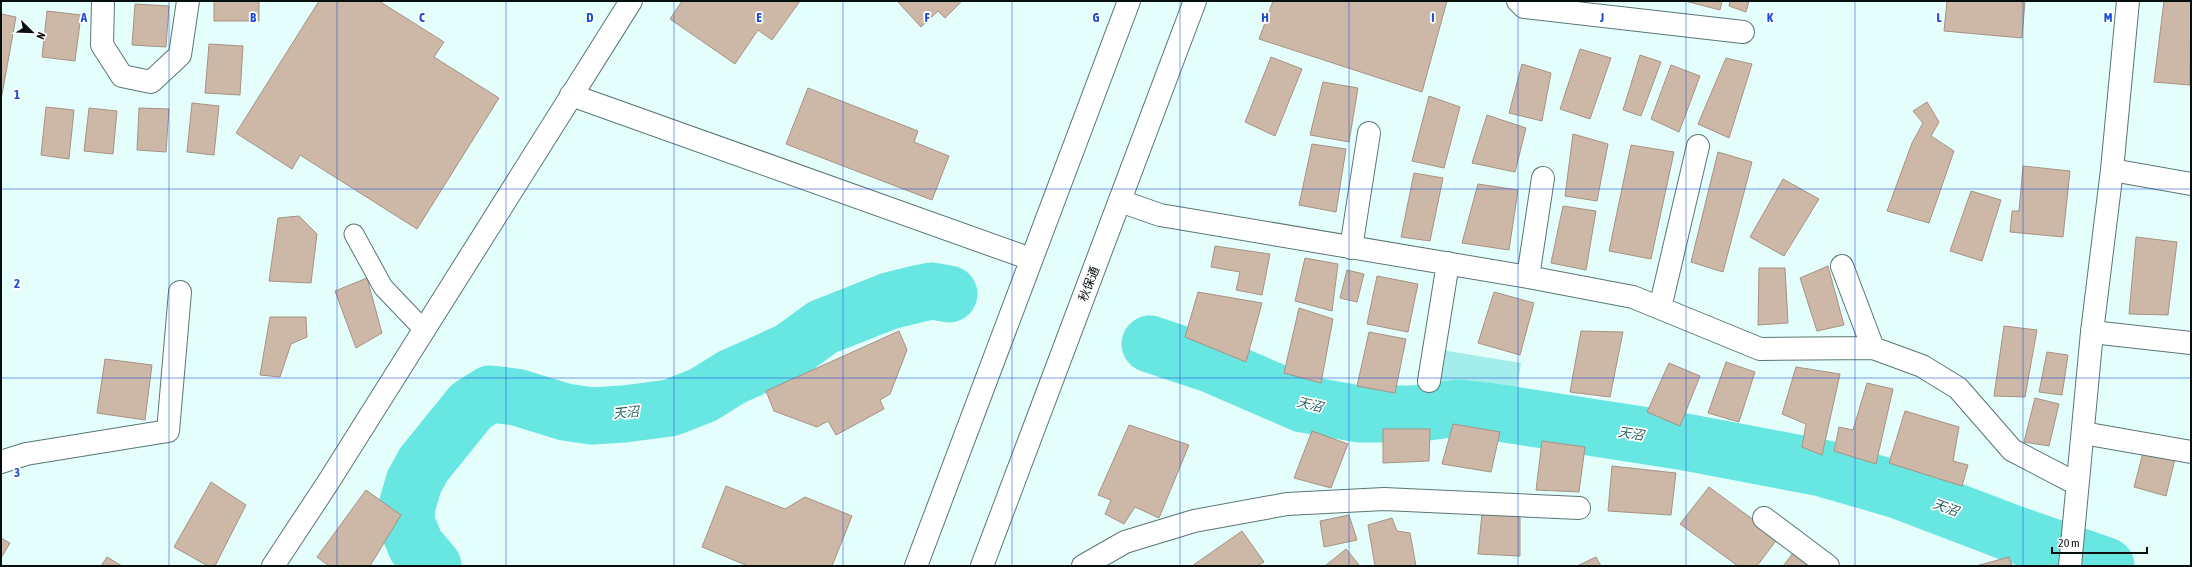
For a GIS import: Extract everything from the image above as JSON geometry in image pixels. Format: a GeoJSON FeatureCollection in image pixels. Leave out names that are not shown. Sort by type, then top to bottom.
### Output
{"type":"FeatureCollection","features":[{"type":"Feature","properties":{"kind":"main road"},"geometry":{"type":"LineString","coordinates":[[103,1],[102,45],[122,76],[151,82],[180,55],[188,1]]}},
{"type":"Feature","properties":{"kind":"main road"},"geometry":{"type":"LineString","coordinates":[[278,564],[631,1]]}},
{"type":"Feature","properties":{"kind":"main road"},"geometry":{"type":"LineString","coordinates":[[916,566],[1129,1]]}},
{"type":"Feature","properties":{"kind":"main road","name":"秋保通"},"geometry":{"type":"LineString","coordinates":[[986,565],[1195,1]]}},
{"type":"Feature","properties":{"kind":"main road"},"geometry":{"type":"LineString","coordinates":[[1518,1],[1524,7],[1621,9],[1743,32]]}},
{"type":"Feature","properties":{"kind":"main road"},"geometry":{"type":"LineString","coordinates":[[2070,566],[2092,332],[2112,170],[2128,1]]}},
{"type":"Feature","properties":{"kind":"main road"},"geometry":{"type":"LineString","coordinates":[[571,95],[1031,259]]}},
{"type":"Feature","properties":{"kind":"main road"},"geometry":{"type":"LineString","coordinates":[[1351,248],[1369,133]]}},
{"type":"Feature","properties":{"kind":"main road"},"geometry":{"type":"LineString","coordinates":[[1660,308],[1698,146]]}},
{"type":"Feature","properties":{"kind":"main road"},"geometry":{"type":"LineString","coordinates":[[2112,170],[2191,184]]}},
{"type":"Feature","properties":{"kind":"main road"},"geometry":{"type":"LineString","coordinates":[[1528,277],[1543,178]]}},
{"type":"Feature","properties":{"kind":"main road"},"geometry":{"type":"LineString","coordinates":[[1120,201],[1160,215],[1448,263],[1633,297],[1760,349],[1873,348],[1922,366],[1958,388],[2012,450],[2077,484]]}},
{"type":"Feature","properties":{"kind":"main road"},"geometry":{"type":"LineString","coordinates":[[1429,381],[1448,263]]}},
{"type":"Feature","properties":{"kind":"main road"},"geometry":{"type":"LineString","coordinates":[[1842,266],[1873,348]]}},
{"type":"Feature","properties":{"kind":"main road"},"geometry":{"type":"LineString","coordinates":[[1,462],[26,454],[168,431],[180,292]]}},
{"type":"Feature","properties":{"kind":"main road"},"geometry":{"type":"LineString","coordinates":[[2092,332],[2191,343]]}},
{"type":"Feature","properties":{"kind":"main road"},"geometry":{"type":"LineString","coordinates":[[2082,434],[2191,452]]}},
{"type":"Feature","properties":{"kind":"main road"},"geometry":{"type":"LineString","coordinates":[[1083,566],[1125,542],[1194,521],[1287,504],[1384,499],[1579,508]]}},
{"type":"Feature","properties":{"kind":"main road"},"geometry":{"type":"LineString","coordinates":[[1764,518],[1828,566]]}},
{"type":"Feature","properties":{"kind":"lane"},"geometry":{"type":"LineString","coordinates":[[354,234],[383,286],[424,330]]}},
{"type":"Feature","properties":{"kind":"shaded area"},"geometry":{"type":"Polygon","coordinates":[[[1442,350],[1521,363],[1515,401],[1437,391],[1442,350]]]}},
{"type":"Feature","properties":{"kind":"building"},"geometry":{"type":"Polygon","coordinates":[[[214,1],[259,1],[259,21],[214,21],[214,1]]]}},
{"type":"Feature","properties":{"kind":"building"},"geometry":{"type":"Polygon","coordinates":[[[319,1],[379,1],[444,42],[434,57],[499,98],[417,229],[300,155],[292,169],[236,133],[319,1]]]}},
{"type":"Feature","properties":{"kind":"building"},"geometry":{"type":"Polygon","coordinates":[[[682,1],[800,1],[772,40],[758,30],[735,64],[670,19],[682,1]]]}},
{"type":"Feature","properties":{"kind":"building"},"geometry":{"type":"Polygon","coordinates":[[[897,1],[962,1],[945,18],[938,11],[921,27],[897,1]]]}},
{"type":"Feature","properties":{"kind":"building"},"geometry":{"type":"Polygon","coordinates":[[[1273,1],[1447,1],[1422,92],[1259,39],[1273,1]]]}},
{"type":"Feature","properties":{"kind":"building"},"geometry":{"type":"Polygon","coordinates":[[[1685,1],[1722,1],[1720,10],[1685,1]]]}},
{"type":"Feature","properties":{"kind":"building"},"geometry":{"type":"Polygon","coordinates":[[[1730,1],[1749,1],[1746,12],[1729,6],[1730,1]]]}},
{"type":"Feature","properties":{"kind":"building"},"geometry":{"type":"Polygon","coordinates":[[[1947,1],[2025,1],[2022,38],[1944,31],[1947,1]]]}},
{"type":"Feature","properties":{"kind":"building"},"geometry":{"type":"Polygon","coordinates":[[[2164,1],[2191,1],[2190,85],[2154,82],[2164,1]]]}},
{"type":"Feature","properties":{"kind":"building"},"geometry":{"type":"Polygon","coordinates":[[[135,4],[169,6],[166,47],[132,45],[135,4]]]}},
{"type":"Feature","properties":{"kind":"building"},"geometry":{"type":"Polygon","coordinates":[[[47,11],[81,15],[75,61],[42,57],[47,11]]]}},
{"type":"Feature","properties":{"kind":"building"},"geometry":{"type":"Polygon","coordinates":[[[1,14],[16,17],[1,100],[1,14]]]}},
{"type":"Feature","properties":{"kind":"building"},"geometry":{"type":"Polygon","coordinates":[[[209,44],[243,46],[240,95],[205,93],[209,44]]]}},
{"type":"Feature","properties":{"kind":"building"},"geometry":{"type":"Polygon","coordinates":[[[1580,49],[1611,58],[1590,119],[1560,109],[1580,49]]]}},
{"type":"Feature","properties":{"kind":"building"},"geometry":{"type":"Polygon","coordinates":[[[1640,55],[1661,62],[1641,116],[1623,110],[1640,55]]]}},
{"type":"Feature","properties":{"kind":"building"},"geometry":{"type":"Polygon","coordinates":[[[1271,57],[1302,69],[1275,136],[1245,122],[1271,57]]]}},
{"type":"Feature","properties":{"kind":"building"},"geometry":{"type":"Polygon","coordinates":[[[1726,58],[1752,64],[1729,138],[1698,124],[1726,58]]]}},
{"type":"Feature","properties":{"kind":"building"},"geometry":{"type":"Polygon","coordinates":[[[1522,64],[1551,73],[1542,121],[1509,113],[1522,64]]]}},
{"type":"Feature","properties":{"kind":"building"},"geometry":{"type":"Polygon","coordinates":[[[1671,65],[1700,76],[1679,132],[1651,119],[1671,65]]]}},
{"type":"Feature","properties":{"kind":"building"},"geometry":{"type":"Polygon","coordinates":[[[1323,82],[1358,88],[1349,142],[1310,135],[1323,82]]]}},
{"type":"Feature","properties":{"kind":"building"},"geometry":{"type":"Polygon","coordinates":[[[808,88],[918,131],[914,142],[949,156],[932,200],[786,144],[808,88]]]}},
{"type":"Feature","properties":{"kind":"building"},"geometry":{"type":"Polygon","coordinates":[[[1429,96],[1460,107],[1444,168],[1412,161],[1429,96]]]}},
{"type":"Feature","properties":{"kind":"building"},"geometry":{"type":"Polygon","coordinates":[[[1927,102],[1939,122],[1931,136],[1954,151],[1929,223],[1887,211],[1912,143],[1923,123],[1913,111],[1927,102]]]}},
{"type":"Feature","properties":{"kind":"building"},"geometry":{"type":"Polygon","coordinates":[[[192,103],[219,106],[214,155],[187,152],[192,103]]]}},
{"type":"Feature","properties":{"kind":"building"},"geometry":{"type":"Polygon","coordinates":[[[46,107],[74,110],[69,159],[41,155],[46,107]]]}},
{"type":"Feature","properties":{"kind":"building"},"geometry":{"type":"Polygon","coordinates":[[[89,108],[117,111],[113,154],[84,151],[89,108]]]}},
{"type":"Feature","properties":{"kind":"building"},"geometry":{"type":"Polygon","coordinates":[[[139,108],[169,109],[166,152],[137,150],[139,108]]]}},
{"type":"Feature","properties":{"kind":"building"},"geometry":{"type":"Polygon","coordinates":[[[1487,115],[1526,128],[1515,172],[1472,163],[1487,115]]]}},
{"type":"Feature","properties":{"kind":"building"},"geometry":{"type":"Polygon","coordinates":[[[1573,134],[1608,144],[1597,201],[1565,196],[1573,134]]]}},
{"type":"Feature","properties":{"kind":"building"},"geometry":{"type":"Polygon","coordinates":[[[1312,144],[1346,149],[1336,212],[1299,205],[1312,144]]]}},
{"type":"Feature","properties":{"kind":"building"},"geometry":{"type":"Polygon","coordinates":[[[1631,145],[1674,152],[1651,259],[1609,251],[1631,145]]]}},
{"type":"Feature","properties":{"kind":"building"},"geometry":{"type":"Polygon","coordinates":[[[1718,152],[1752,162],[1723,272],[1691,262],[1718,152]]]}},
{"type":"Feature","properties":{"kind":"building"},"geometry":{"type":"Polygon","coordinates":[[[2023,166],[2070,171],[2063,237],[2010,232],[2012,211],[2019,211],[2023,166]]]}},
{"type":"Feature","properties":{"kind":"building"},"geometry":{"type":"Polygon","coordinates":[[[1414,173],[1443,178],[1430,241],[1401,237],[1414,173]]]}},
{"type":"Feature","properties":{"kind":"building"},"geometry":{"type":"Polygon","coordinates":[[[1783,179],[1819,199],[1784,256],[1750,237],[1783,179]]]}},
{"type":"Feature","properties":{"kind":"building"},"geometry":{"type":"Polygon","coordinates":[[[1478,184],[1518,190],[1509,250],[1462,243],[1478,184]]]}},
{"type":"Feature","properties":{"kind":"building"},"geometry":{"type":"Polygon","coordinates":[[[1971,191],[2001,200],[1982,261],[1950,251],[1971,191]]]}},
{"type":"Feature","properties":{"kind":"building"},"geometry":{"type":"Polygon","coordinates":[[[1563,206],[1596,211],[1586,270],[1551,263],[1563,206]]]}},
{"type":"Feature","properties":{"kind":"building"},"geometry":{"type":"Polygon","coordinates":[[[299,216],[317,234],[311,283],[269,281],[278,218],[299,216]]]}},
{"type":"Feature","properties":{"kind":"building"},"geometry":{"type":"Polygon","coordinates":[[[2136,237],[2177,242],[2168,315],[2129,314],[2136,237]]]}},
{"type":"Feature","properties":{"kind":"building"},"geometry":{"type":"Polygon","coordinates":[[[1215,246],[1270,254],[1262,295],[1236,290],[1240,272],[1211,267],[1215,246]]]}},
{"type":"Feature","properties":{"kind":"building"},"geometry":{"type":"Polygon","coordinates":[[[1305,258],[1338,264],[1332,311],[1295,301],[1305,258]]]}},
{"type":"Feature","properties":{"kind":"building"},"geometry":{"type":"Polygon","coordinates":[[[1828,266],[1844,325],[1817,331],[1800,278],[1828,266]]]}},
{"type":"Feature","properties":{"kind":"building"},"geometry":{"type":"Polygon","coordinates":[[[1759,268],[1785,268],[1788,323],[1758,325],[1759,268]]]}},
{"type":"Feature","properties":{"kind":"building"},"geometry":{"type":"Polygon","coordinates":[[[1347,270],[1364,274],[1357,302],[1340,298],[1347,270]]]}},
{"type":"Feature","properties":{"kind":"building"},"geometry":{"type":"Polygon","coordinates":[[[1377,276],[1418,284],[1408,332],[1367,324],[1377,276]]]}},
{"type":"Feature","properties":{"kind":"building"},"geometry":{"type":"Polygon","coordinates":[[[367,278],[382,333],[356,348],[335,291],[367,278]]]}},
{"type":"Feature","properties":{"kind":"building"},"geometry":{"type":"Polygon","coordinates":[[[1198,292],[1262,303],[1246,362],[1185,337],[1198,292]]]}},
{"type":"Feature","properties":{"kind":"building"},"geometry":{"type":"Polygon","coordinates":[[[1494,292],[1534,303],[1520,355],[1478,343],[1494,292]]]}},
{"type":"Feature","properties":{"kind":"building"},"geometry":{"type":"Polygon","coordinates":[[[1299,308],[1333,319],[1321,383],[1284,373],[1299,308]]]}},
{"type":"Feature","properties":{"kind":"building"},"geometry":{"type":"Polygon","coordinates":[[[270,317],[306,317],[307,337],[291,344],[280,377],[260,375],[270,317]]]}},
{"type":"Feature","properties":{"kind":"building"},"geometry":{"type":"Polygon","coordinates":[[[2004,326],[2037,330],[2025,397],[1994,396],[2004,326]]]}},
{"type":"Feature","properties":{"kind":"building"},"geometry":{"type":"Polygon","coordinates":[[[899,331],[907,350],[890,394],[880,400],[884,409],[836,435],[828,421],[817,427],[774,411],[766,391],[899,331]]]}},
{"type":"Feature","properties":{"kind":"building"},"geometry":{"type":"Polygon","coordinates":[[[1581,331],[1623,332],[1610,397],[1570,392],[1581,331]]]}},
{"type":"Feature","properties":{"kind":"building"},"geometry":{"type":"Polygon","coordinates":[[[1369,332],[1406,339],[1395,393],[1357,386],[1369,332]]]}},
{"type":"Feature","properties":{"kind":"building"},"geometry":{"type":"Polygon","coordinates":[[[2047,352],[2068,355],[2062,395],[2039,392],[2047,352]]]}},
{"type":"Feature","properties":{"kind":"building"},"geometry":{"type":"Polygon","coordinates":[[[105,359],[152,365],[145,420],[97,413],[105,359]]]}},
{"type":"Feature","properties":{"kind":"building"},"geometry":{"type":"Polygon","coordinates":[[[1726,362],[1755,372],[1739,422],[1708,413],[1726,362]]]}},
{"type":"Feature","properties":{"kind":"building"},"geometry":{"type":"Polygon","coordinates":[[[1669,363],[1700,376],[1680,426],[1647,412],[1669,363]]]}},
{"type":"Feature","properties":{"kind":"building"},"geometry":{"type":"Polygon","coordinates":[[[1796,367],[1840,374],[1822,455],[1802,447],[1806,424],[1782,414],[1796,367]]]}},
{"type":"Feature","properties":{"kind":"building"},"geometry":{"type":"Polygon","coordinates":[[[1867,383],[1893,389],[1876,464],[1834,451],[1839,427],[1853,430],[1867,383]]]}},
{"type":"Feature","properties":{"kind":"building"},"geometry":{"type":"Polygon","coordinates":[[[2035,398],[2059,404],[2049,446],[2024,442],[2035,398]]]}},
{"type":"Feature","properties":{"kind":"building"},"geometry":{"type":"Polygon","coordinates":[[[1905,411],[1959,427],[1953,461],[1968,465],[1962,486],[1889,463],[1905,411]]]}},
{"type":"Feature","properties":{"kind":"building"},"geometry":{"type":"Polygon","coordinates":[[[1453,424],[1500,432],[1491,472],[1442,464],[1453,424]]]}},
{"type":"Feature","properties":{"kind":"building"},"geometry":{"type":"Polygon","coordinates":[[[1129,425],[1189,445],[1159,518],[1135,507],[1124,524],[1105,514],[1111,500],[1098,495],[1129,425]]]}},
{"type":"Feature","properties":{"kind":"building"},"geometry":{"type":"Polygon","coordinates":[[[1383,429],[1430,429],[1429,461],[1383,463],[1383,429]]]}},
{"type":"Feature","properties":{"kind":"building"},"geometry":{"type":"Polygon","coordinates":[[[1312,431],[1348,444],[1331,488],[1294,478],[1312,431]]]}},
{"type":"Feature","properties":{"kind":"building"},"geometry":{"type":"Polygon","coordinates":[[[1542,441],[1585,447],[1579,492],[1536,490],[1542,441]]]}},
{"type":"Feature","properties":{"kind":"building"},"geometry":{"type":"Polygon","coordinates":[[[2143,453],[2175,459],[2166,496],[2134,487],[2143,453]]]}},
{"type":"Feature","properties":{"kind":"building"},"geometry":{"type":"Polygon","coordinates":[[[1612,466],[1676,473],[1671,515],[1608,511],[1612,466]]]}},
{"type":"Feature","properties":{"kind":"building"},"geometry":{"type":"Polygon","coordinates":[[[211,482],[246,505],[215,566],[208,566],[174,547],[211,482]]]}},
{"type":"Feature","properties":{"kind":"building"},"geometry":{"type":"Polygon","coordinates":[[[726,486],[785,509],[805,497],[852,516],[832,566],[748,566],[702,547],[726,486]]]}},
{"type":"Feature","properties":{"kind":"building"},"geometry":{"type":"Polygon","coordinates":[[[1709,487],[1778,538],[1757,566],[1738,566],[1680,524],[1709,487]]]}},
{"type":"Feature","properties":{"kind":"building"},"geometry":{"type":"Polygon","coordinates":[[[366,490],[401,515],[370,566],[329,566],[317,557],[366,490]]]}},
{"type":"Feature","properties":{"kind":"building"},"geometry":{"type":"Polygon","coordinates":[[[1482,513],[1520,514],[1520,556],[1478,554],[1482,513]]]}},
{"type":"Feature","properties":{"kind":"building"},"geometry":{"type":"Polygon","coordinates":[[[1349,515],[1357,540],[1324,547],[1320,521],[1349,515]]]}},
{"type":"Feature","properties":{"kind":"building"},"geometry":{"type":"Polygon","coordinates":[[[1392,518],[1397,531],[1410,533],[1416,566],[1375,566],[1368,525],[1392,518]]]}},
{"type":"Feature","properties":{"kind":"building"},"geometry":{"type":"Polygon","coordinates":[[[1242,531],[1264,562],[1257,566],[1192,566],[1242,531]]]}},
{"type":"Feature","properties":{"kind":"building"},"geometry":{"type":"Polygon","coordinates":[[[1,538],[10,543],[1,558],[1,538]]]}},
{"type":"Feature","properties":{"kind":"building"},"geometry":{"type":"Polygon","coordinates":[[[1346,549],[1360,566],[1325,566],[1346,549]]]}},
{"type":"Feature","properties":{"kind":"building"},"geometry":{"type":"Polygon","coordinates":[[[1793,553],[1811,566],[1783,566],[1793,553]]]}},
{"type":"Feature","properties":{"kind":"building"},"geometry":{"type":"Polygon","coordinates":[[[107,557],[122,566],[101,566],[107,557]]]}},
{"type":"Feature","properties":{"kind":"building"},"geometry":{"type":"Polygon","coordinates":[[[1596,557],[1601,566],[1577,566],[1596,557]]]}},
{"type":"Feature","properties":{"kind":"building"},"geometry":{"type":"Polygon","coordinates":[[[2009,557],[2012,566],[1976,566],[2009,557]]]}},
{"type":"Feature","properties":{"kind":"waterway","name":"天沼"},"geometry":{"type":"LineString","coordinates":[[433,566],[416,546],[406,522],[407,506],[414,482],[424,464],[471,406],[490,394],[516,397],[565,412],[592,416],[624,414],[670,408],[703,395],[732,377],[790,351],[823,327],[889,301],[932,291],[949,294]]}},
{"type":"Feature","properties":{"kind":"waterway","name":"天沼"},"geometry":{"type":"LineString","coordinates":[[1150,344],[1213,365],[1303,404],[1359,414],[1412,414],[1459,408],[1486,411],[1680,441],[1822,468],[1898,490],[2011,533],[2106,566]]}}]}
